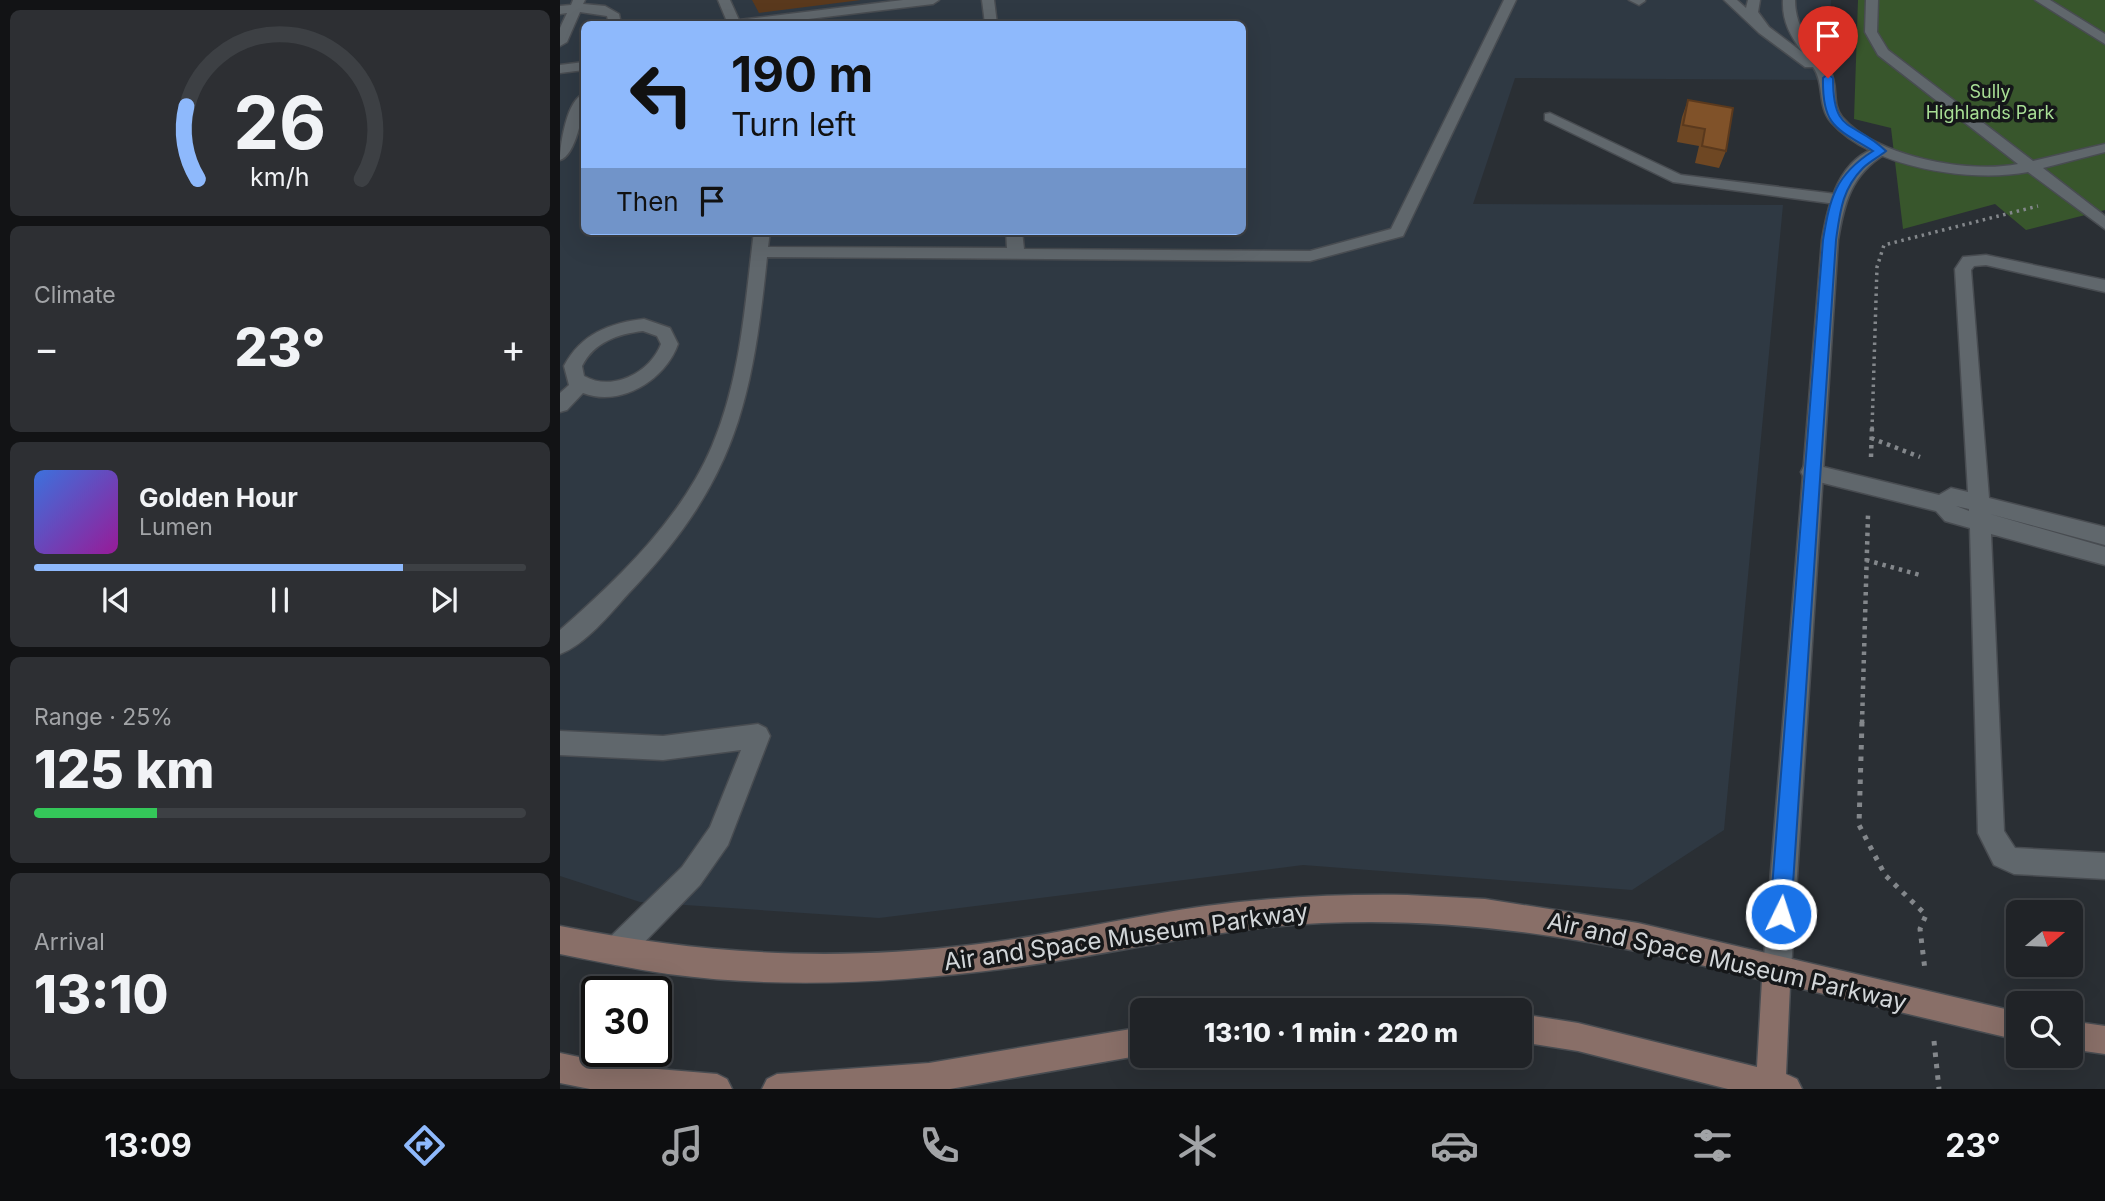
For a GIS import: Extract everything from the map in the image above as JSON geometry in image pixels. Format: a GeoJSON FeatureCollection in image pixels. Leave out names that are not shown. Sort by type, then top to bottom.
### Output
{"type":"FeatureCollection","features":[{"type":"Feature","properties":{"kind":"main road","name":"Air and Space Museum Parkway"},"geometry":{"type":"LineString","coordinates":[[560,940],[683,962],[845,970],[1013,954],[1182,924],[1252,915],[1407,908],[1487,912],[1564,922],[1648,938],[1930,1009],[2006,1024]]}},
{"type":"Feature","properties":{"kind":"main road"},"geometry":{"type":"LineString","coordinates":[[1532,1030],[1578,1037],[1773,1088],[1777,970]]}},
{"type":"Feature","properties":{"kind":"main road"},"geometry":{"type":"LineString","coordinates":[[2083,1037],[2105,1040]]}},
{"type":"Feature","properties":{"kind":"main road"},"geometry":{"type":"LineString","coordinates":[[778,1089],[929,1078],[1130,1043]]}},
{"type":"Feature","properties":{"kind":"main road"},"geometry":{"type":"LineString","coordinates":[[560,1068],[622,1081],[717,1089]]}},
{"type":"Feature","properties":{"kind":"street"},"geometry":{"type":"LineString","coordinates":[[724,0],[730,19],[733,21]]}},
{"type":"Feature","properties":{"kind":"street"},"geometry":{"type":"LineString","coordinates":[[757,21],[863,4],[933,0]]}},
{"type":"Feature","properties":{"kind":"street"},"geometry":{"type":"LineString","coordinates":[[988,0],[991,21]]}},
{"type":"Feature","properties":{"kind":"street"},"geometry":{"type":"LineString","coordinates":[[760,252],[1310,256],[1397,232],[1510,0]]}},
{"type":"Feature","properties":{"kind":"street"},"geometry":{"type":"LineString","coordinates":[[1730,0],[1764,30],[1828,78]]}},
{"type":"Feature","properties":{"kind":"street"},"geometry":{"type":"LineString","coordinates":[[1754,0],[1752,12],[1764,30]]}},
{"type":"Feature","properties":{"kind":"street"},"geometry":{"type":"LineString","coordinates":[[1872,0],[1871,32],[1878,47],[2105,224]]}},
{"type":"Feature","properties":{"kind":"street"},"geometry":{"type":"LineString","coordinates":[[2041,0],[2105,40]]}},
{"type":"Feature","properties":{"kind":"street"},"geometry":{"type":"LineString","coordinates":[[1785,2],[1794,33],[1828,78],[1828,105],[1836,118],[1847,130],[1880,151],[1965,171],[1998,173],[2105,148]]}},
{"type":"Feature","properties":{"kind":"street"},"geometry":{"type":"LineString","coordinates":[[560,10],[577,4],[608,10],[613,14],[614,21]]}},
{"type":"Feature","properties":{"kind":"street"},"geometry":{"type":"LineString","coordinates":[[560,42],[577,4]]}},
{"type":"Feature","properties":{"kind":"street"},"geometry":{"type":"LineString","coordinates":[[560,69],[581,66]]}},
{"type":"Feature","properties":{"kind":"street"},"geometry":{"type":"LineString","coordinates":[[560,156],[581,105]]}},
{"type":"Feature","properties":{"kind":"street"},"geometry":{"type":"LineString","coordinates":[[1550,117],[1678,179],[1836,199]]}},
{"type":"Feature","properties":{"kind":"street"},"geometry":{"type":"LineString","coordinates":[[1777,970],[1811,472],[1830,240],[1836,199],[1850,173],[1880,151]]}},
{"type":"Feature","properties":{"kind":"street"},"geometry":{"type":"LineString","coordinates":[[560,644],[628,580],[660,544],[705,478],[734,414],[762,235]]}},
{"type":"Feature","properties":{"kind":"street"},"geometry":{"type":"LineString","coordinates":[[1014,235],[1016,253]]}},
{"type":"Feature","properties":{"kind":"street"},"geometry":{"type":"LineString","coordinates":[[2105,286],[1986,260],[1964,264],[1979,513],[1991,833],[1994,844],[2003,856],[2014,861],[2105,866]]}},
{"type":"Feature","properties":{"kind":"street"},"geometry":{"type":"LineString","coordinates":[[560,388],[580,385],[607,390],[640,380],[664,361],[670,350],[670,340],[666,332],[657,327],[629,326],[598,338],[585,347],[573,366],[572,374],[580,385]]}},
{"type":"Feature","properties":{"kind":"street"},"geometry":{"type":"LineString","coordinates":[[560,405],[580,385]]}},
{"type":"Feature","properties":{"kind":"street"},"geometry":{"type":"LineString","coordinates":[[1811,472],[1943,504],[1952,515],[1979,513],[2105,536]]}},
{"type":"Feature","properties":{"kind":"street"},"geometry":{"type":"LineString","coordinates":[[1979,513],[2105,556]]}},
{"type":"Feature","properties":{"kind":"street"},"geometry":{"type":"LineString","coordinates":[[560,743],[663,748],[758,736],[719,836],[691,876],[616,951]]}},
{"type":"Feature","properties":{"kind":"path"},"geometry":{"type":"LineString","coordinates":[[1871,457],[1877,267],[1884,245],[2044,205]]}},
{"type":"Feature","properties":{"kind":"path"},"geometry":{"type":"LineString","coordinates":[[1871,438],[1920,457]]}},
{"type":"Feature","properties":{"kind":"path"},"geometry":{"type":"LineString","coordinates":[[1868,515],[1859,825],[1874,862],[1887,882],[1926,915],[1920,929]]}},
{"type":"Feature","properties":{"kind":"path"},"geometry":{"type":"LineString","coordinates":[[1866,560],[1920,575]]}},
{"type":"Feature","properties":{"kind":"shaded area"},"geometry":{"type":"Polygon","coordinates":[[[560,0],[1831,0],[1826,80],[1515,78],[1473,204],[1783,205],[1724,830],[1632,890],[1303,865],[879,918],[640,902],[560,876],[560,0]]]}},
{"type":"Feature","properties":{"kind":"green space","name":"Sully Highlands Park"},"geometry":{"type":"Polygon","coordinates":[[[1858,0],[2105,0],[2105,210],[2026,230],[1995,204],[1903,229],[1891,128],[1854,119],[1858,0]]]}},
{"type":"Feature","properties":{"kind":"building"},"geometry":{"type":"Polygon","coordinates":[[[1688,100],[1733,108],[1726,151],[1702,146],[1705,129],[1683,125],[1688,100]]]}},
{"type":"Feature","properties":{"kind":"route"},"geometry":{"type":"LineString","coordinates":[[1781,914],[1811,472],[1830,240],[1836,199],[1843,184],[1860,164],[1880,151],[1847,130],[1836,118],[1828,105],[1828,78]]}}]}
